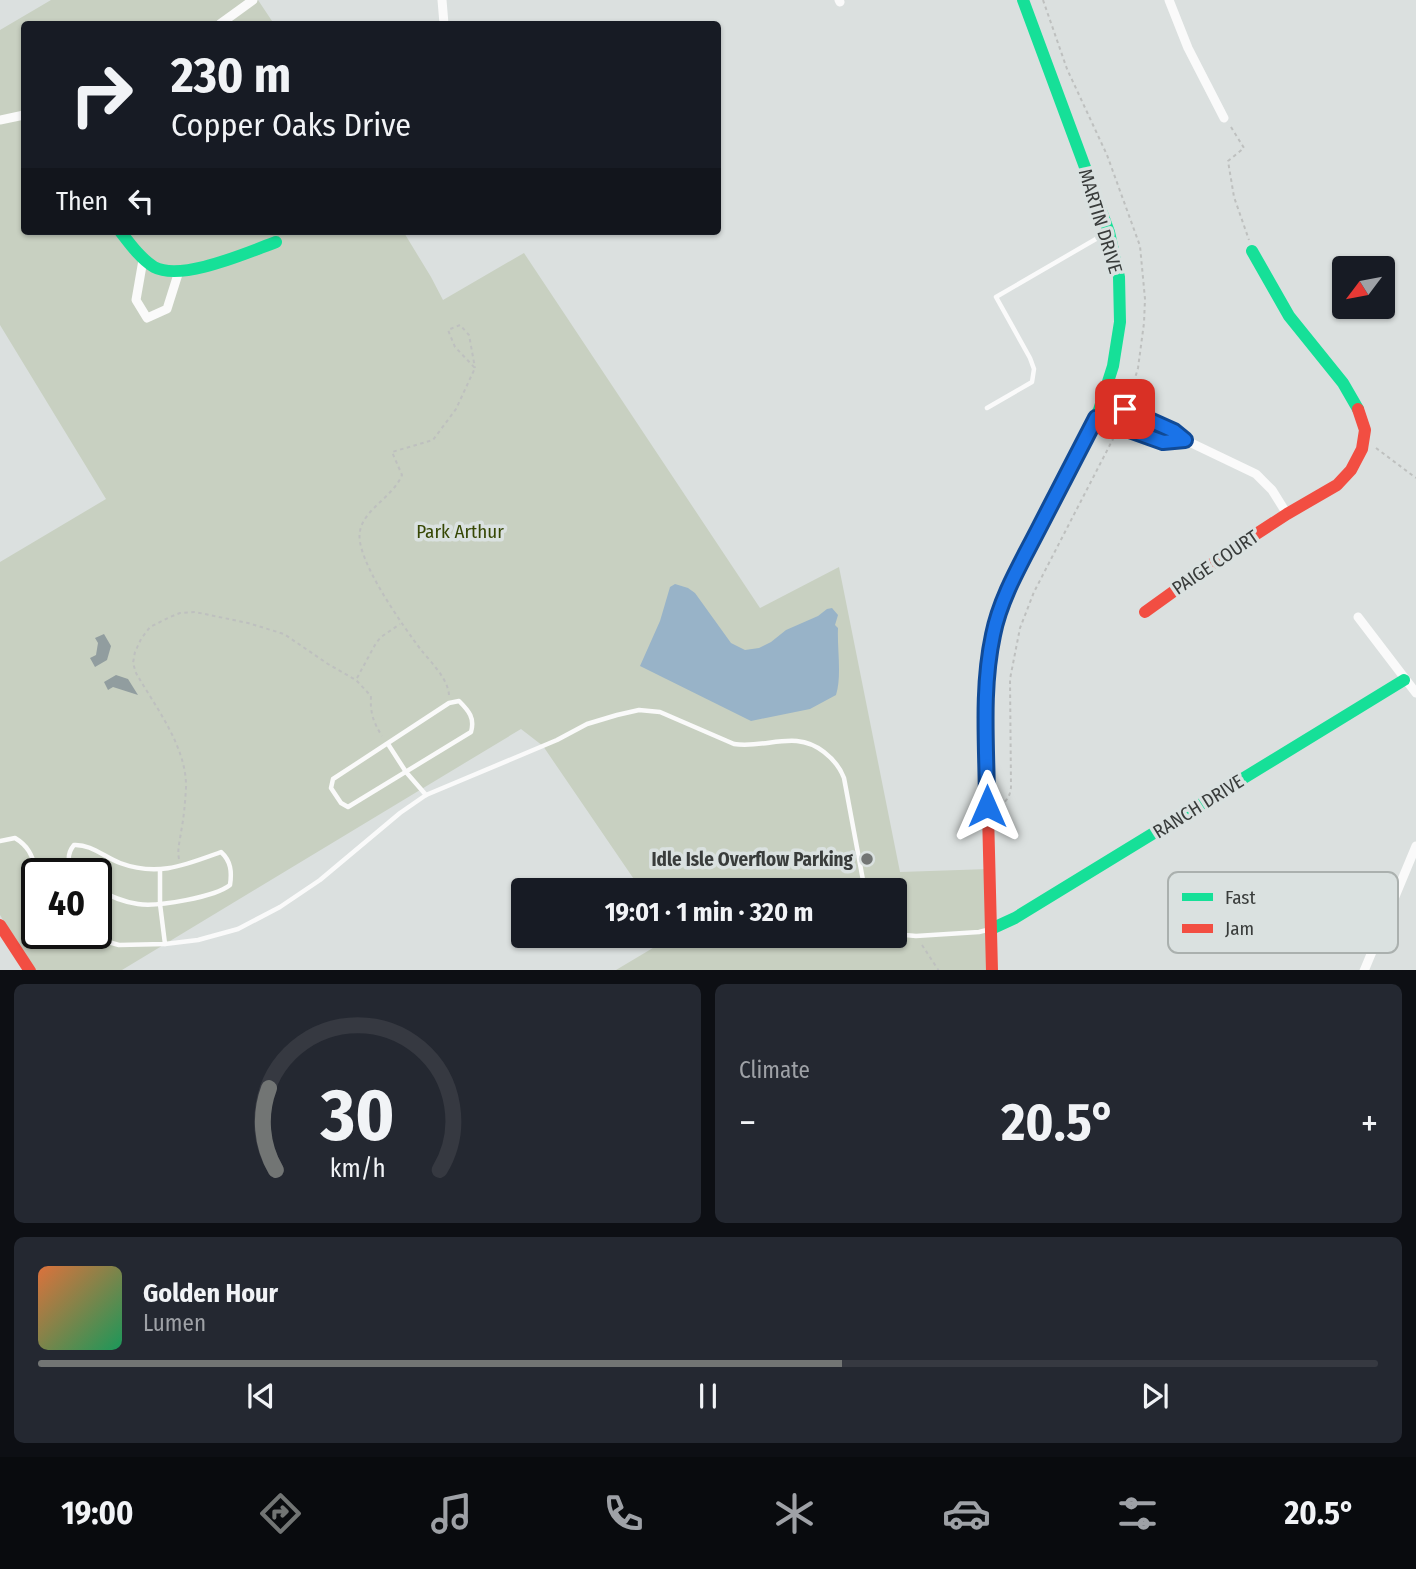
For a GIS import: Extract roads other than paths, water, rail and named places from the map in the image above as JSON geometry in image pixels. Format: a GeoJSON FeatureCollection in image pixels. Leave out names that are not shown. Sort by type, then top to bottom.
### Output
{"type":"FeatureCollection","features":[{"type":"Feature","properties":{"kind":"street"},"geometry":{"type":"LineString","coordinates":[[224,21],[253,0]]}},
{"type":"Feature","properties":{"kind":"street"},"geometry":{"type":"LineString","coordinates":[[442,0],[444,21]]}},
{"type":"Feature","properties":{"kind":"street","name":"MARTIN DRIVE"},"geometry":{"type":"LineString","coordinates":[[992,970],[986,689],[993,632],[1004,599],[1020,565],[1104,399],[1116,359],[1121,312],[1118,264],[1109,232],[1023,0]]}},
{"type":"Feature","properties":{"kind":"street"},"geometry":{"type":"LineString","coordinates":[[1169,0],[1188,48],[1224,118]]}},
{"type":"Feature","properties":{"kind":"street"},"geometry":{"type":"LineString","coordinates":[[0,120],[21,116]]}},
{"type":"Feature","properties":{"kind":"street"},"geometry":{"type":"LineString","coordinates":[[123,235],[143,260],[162,271],[207,266],[276,242]]}},
{"type":"Feature","properties":{"kind":"street","name":"PAIGE COURT"},"geometry":{"type":"LineString","coordinates":[[1145,612],[1227,553],[1337,485],[1351,470],[1362,449],[1365,430],[1358,408],[1343,383],[1289,316],[1252,251]]}},
{"type":"Feature","properties":{"kind":"street"},"geometry":{"type":"LineString","coordinates":[[143,260],[136,300],[147,318],[167,309],[179,271]]}},
{"type":"Feature","properties":{"kind":"street"},"geometry":{"type":"LineString","coordinates":[[1104,399],[1174,431],[1185,440],[1256,474],[1272,490],[1287,514]]}},
{"type":"Feature","properties":{"kind":"street"},"geometry":{"type":"LineString","coordinates":[[1096,418],[1163,442],[1185,440]]}},
{"type":"Feature","properties":{"kind":"street"},"geometry":{"type":"LineString","coordinates":[[1358,617],[1416,694]]}},
{"type":"Feature","properties":{"kind":"street","name":"RANCH DRIVE"},"geometry":{"type":"LineString","coordinates":[[991,929],[1016,918],[1405,680]]}},
{"type":"Feature","properties":{"kind":"street"},"geometry":{"type":"LineString","coordinates":[[1398,889],[1416,846]]}},
{"type":"Feature","properties":{"kind":"street"},"geometry":{"type":"LineString","coordinates":[[0,925],[29,970]]}},
{"type":"Feature","properties":{"kind":"street"},"geometry":{"type":"LineString","coordinates":[[1364,970],[1371,953]]}},
{"type":"Feature","properties":{"kind":"lane"},"geometry":{"type":"LineString","coordinates":[[987,408],[1032,382],[1034,369],[996,297],[1109,232]]}},
{"type":"Feature","properties":{"kind":"lane"},"geometry":{"type":"LineString","coordinates":[[459,701],[469,711],[473,723],[471,732],[406,772],[348,807],[341,803],[331,788],[332,779],[388,744],[449,703],[459,701]]}},
{"type":"Feature","properties":{"kind":"lane"},"geometry":{"type":"LineString","coordinates":[[112,943],[165,944],[198,940],[238,929],[280,907],[320,880],[400,813],[426,795],[557,740],[587,724],[639,710],[660,712],[734,744],[747,746],[802,740],[816,746],[841,769],[863,878]]}},
{"type":"Feature","properties":{"kind":"lane"},"geometry":{"type":"LineString","coordinates":[[388,744],[406,772],[426,795]]}},
{"type":"Feature","properties":{"kind":"lane"},"geometry":{"type":"LineString","coordinates":[[0,841],[15,838],[25,844],[33,858]]}},
{"type":"Feature","properties":{"kind":"lane"},"geometry":{"type":"LineString","coordinates":[[68,858],[69,851],[74,845],[83,845],[110,858]]}},
{"type":"Feature","properties":{"kind":"lane"},"geometry":{"type":"LineString","coordinates":[[112,859],[140,869],[160,870],[180,867],[221,852],[228,858],[232,874],[230,885],[224,890],[185,900],[140,904],[112,896]]}},
{"type":"Feature","properties":{"kind":"lane"},"geometry":{"type":"LineString","coordinates":[[160,870],[160,904],[165,944]]}},
{"type":"Feature","properties":{"kind":"lane"},"geometry":{"type":"LineString","coordinates":[[907,935],[979,932],[991,929]]}},
{"type":"Feature","properties":{"kind":"water"},"geometry":{"type":"Polygon","coordinates":[[[675,584],[695,593],[731,643],[745,650],[759,648],[786,630],[832,608],[838,615],[835,625],[838,628],[839,671],[836,695],[810,709],[751,721],[640,666],[660,621],[670,587],[675,584]]]}},
{"type":"Feature","properties":{"kind":"place","name":"Idle Isle Overflow Parking"},"geometry":{"type":"Point","coordinates":[867,859]}},
{"type":"Feature","properties":{"kind":"park label","name":"Park Arthur"},"geometry":{"type":"Point","coordinates":[460,531]}}]}
